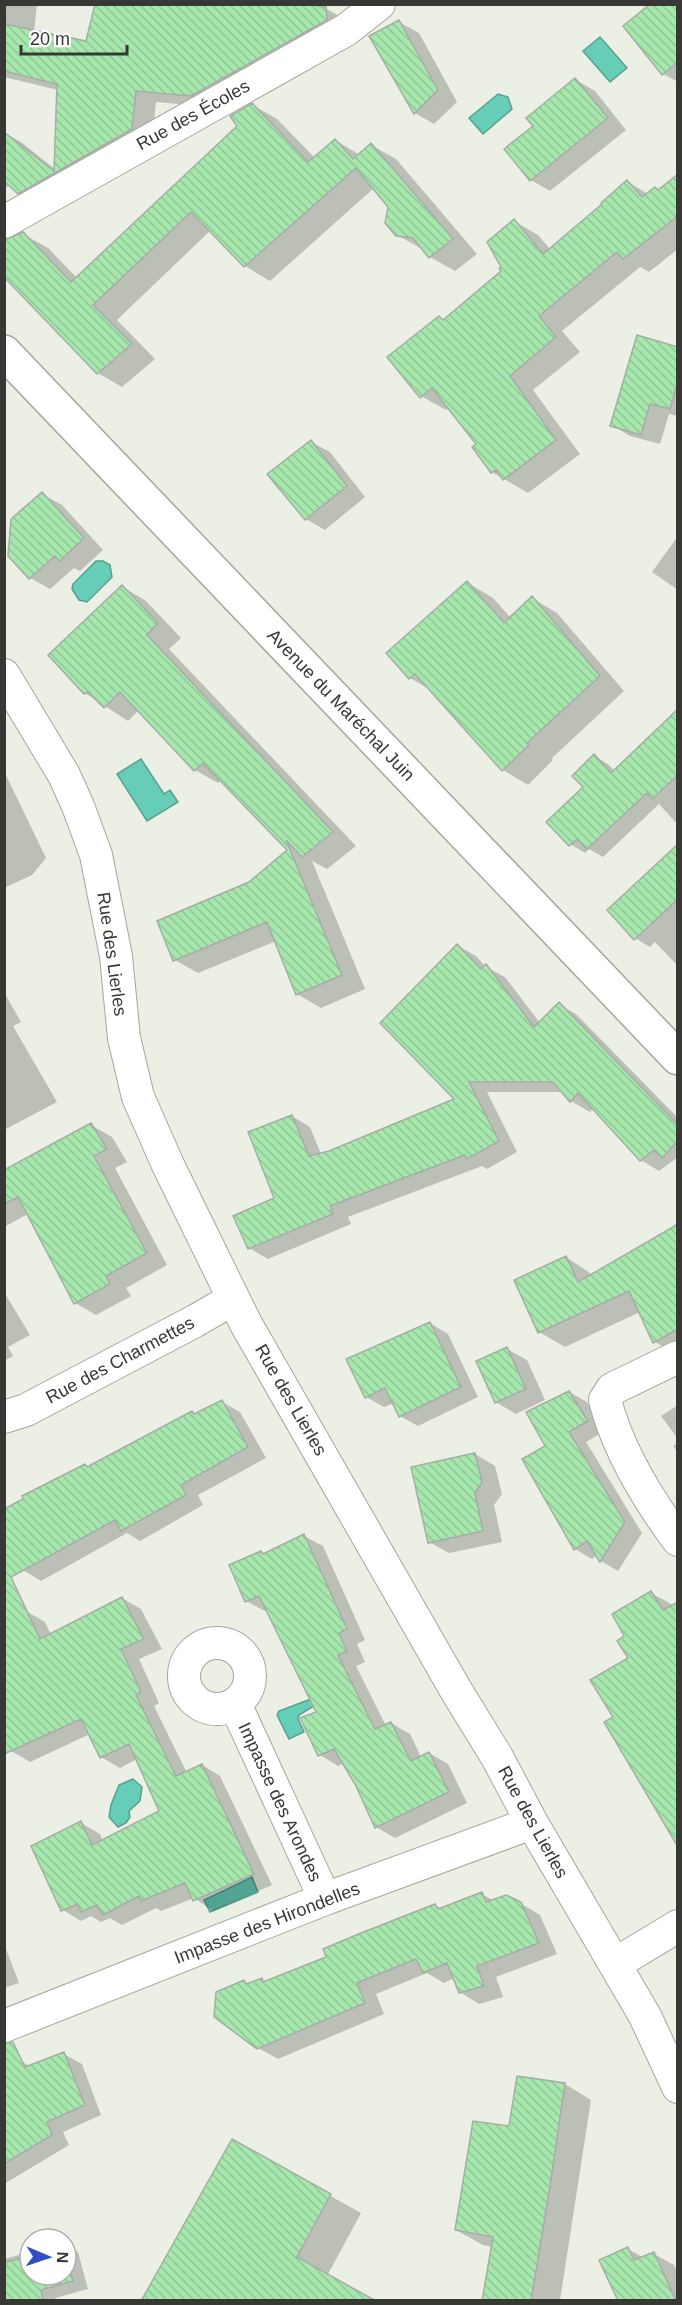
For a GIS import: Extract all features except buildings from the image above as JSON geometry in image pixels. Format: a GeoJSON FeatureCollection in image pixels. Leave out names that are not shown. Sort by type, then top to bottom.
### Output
{"type":"FeatureCollection","features":[{"type":"Feature","properties":{"kind":"main road","name":"Avenue du Maréchal Juin"},"geometry":{"type":"LineString","coordinates":[[4,352],[678,1058]]}},
{"type":"Feature","properties":{"kind":"street","name":"Rue des Écoles"},"geometry":{"type":"LineString","coordinates":[[4,222],[346,30],[379,4]]}},
{"type":"Feature","properties":{"kind":"street","name":"Rue des Lierles"},"geometry":{"type":"LineString","coordinates":[[4,675],[64,775],[96,855],[116,956],[124,1038],[138,1097],[168,1165],[233,1299],[457,1692],[497,1757],[532,1823],[645,2016],[678,2087]]}},
{"type":"Feature","properties":{"kind":"street","name":"Rue des Charmettes"},"geometry":{"type":"LineString","coordinates":[[4,1417],[26,1410],[195,1322],[233,1299]]}},
{"type":"Feature","properties":{"kind":"street"},"geometry":{"type":"LineString","coordinates":[[678,1358],[612,1389],[605,1400],[621,1447],[652,1504],[678,1540]]}},
{"type":"Feature","properties":{"kind":"street","name":"Impasse des Arondes"},"geometry":{"type":"LineString","coordinates":[[235,1704],[325,1899]]}},
{"type":"Feature","properties":{"kind":"street","name":"Impasse des Hirondelles"},"geometry":{"type":"LineString","coordinates":[[4,2026],[325,1899],[532,1823]]}},
{"type":"Feature","properties":{"kind":"street"},"geometry":{"type":"LineString","coordinates":[[615,1964],[678,1926]]}},
{"type":"Feature","properties":{"kind":"shaded area"},"geometry":{"type":"Polygon","coordinates":[[[600,37],[627,68],[610,82],[583,51],[600,37]]]}},
{"type":"Feature","properties":{"kind":"shaded area"},"geometry":{"type":"Polygon","coordinates":[[[498,94],[508,97],[512,109],[483,134],[469,118],[498,94]]]}},
{"type":"Feature","properties":{"kind":"shaded area"},"geometry":{"type":"Polygon","coordinates":[[[96,561],[103,561],[110,565],[112,577],[87,602],[79,600],[72,589],[73,584],[96,561]]]}},
{"type":"Feature","properties":{"kind":"shaded area"},"geometry":{"type":"Polygon","coordinates":[[[141,759],[164,794],[170,790],[178,802],[147,821],[117,774],[141,759]]]}},
{"type":"Feature","properties":{"kind":"shaded area"},"geometry":{"type":"Polygon","coordinates":[[[311,1699],[314,1706],[299,1715],[298,1719],[304,1732],[289,1739],[277,1715],[279,1711],[311,1699]]]}},
{"type":"Feature","properties":{"kind":"shaded area"},"geometry":{"type":"Polygon","coordinates":[[[133,1779],[142,1787],[140,1801],[129,1811],[130,1817],[126,1823],[118,1827],[109,1817],[111,1805],[119,1785],[133,1779]]]}},
{"type":"Feature","properties":{"kind":"shaded area"},"geometry":{"type":"Polygon","coordinates":[[[252,1877],[258,1892],[210,1912],[204,1900],[252,1877]]]}}]}
